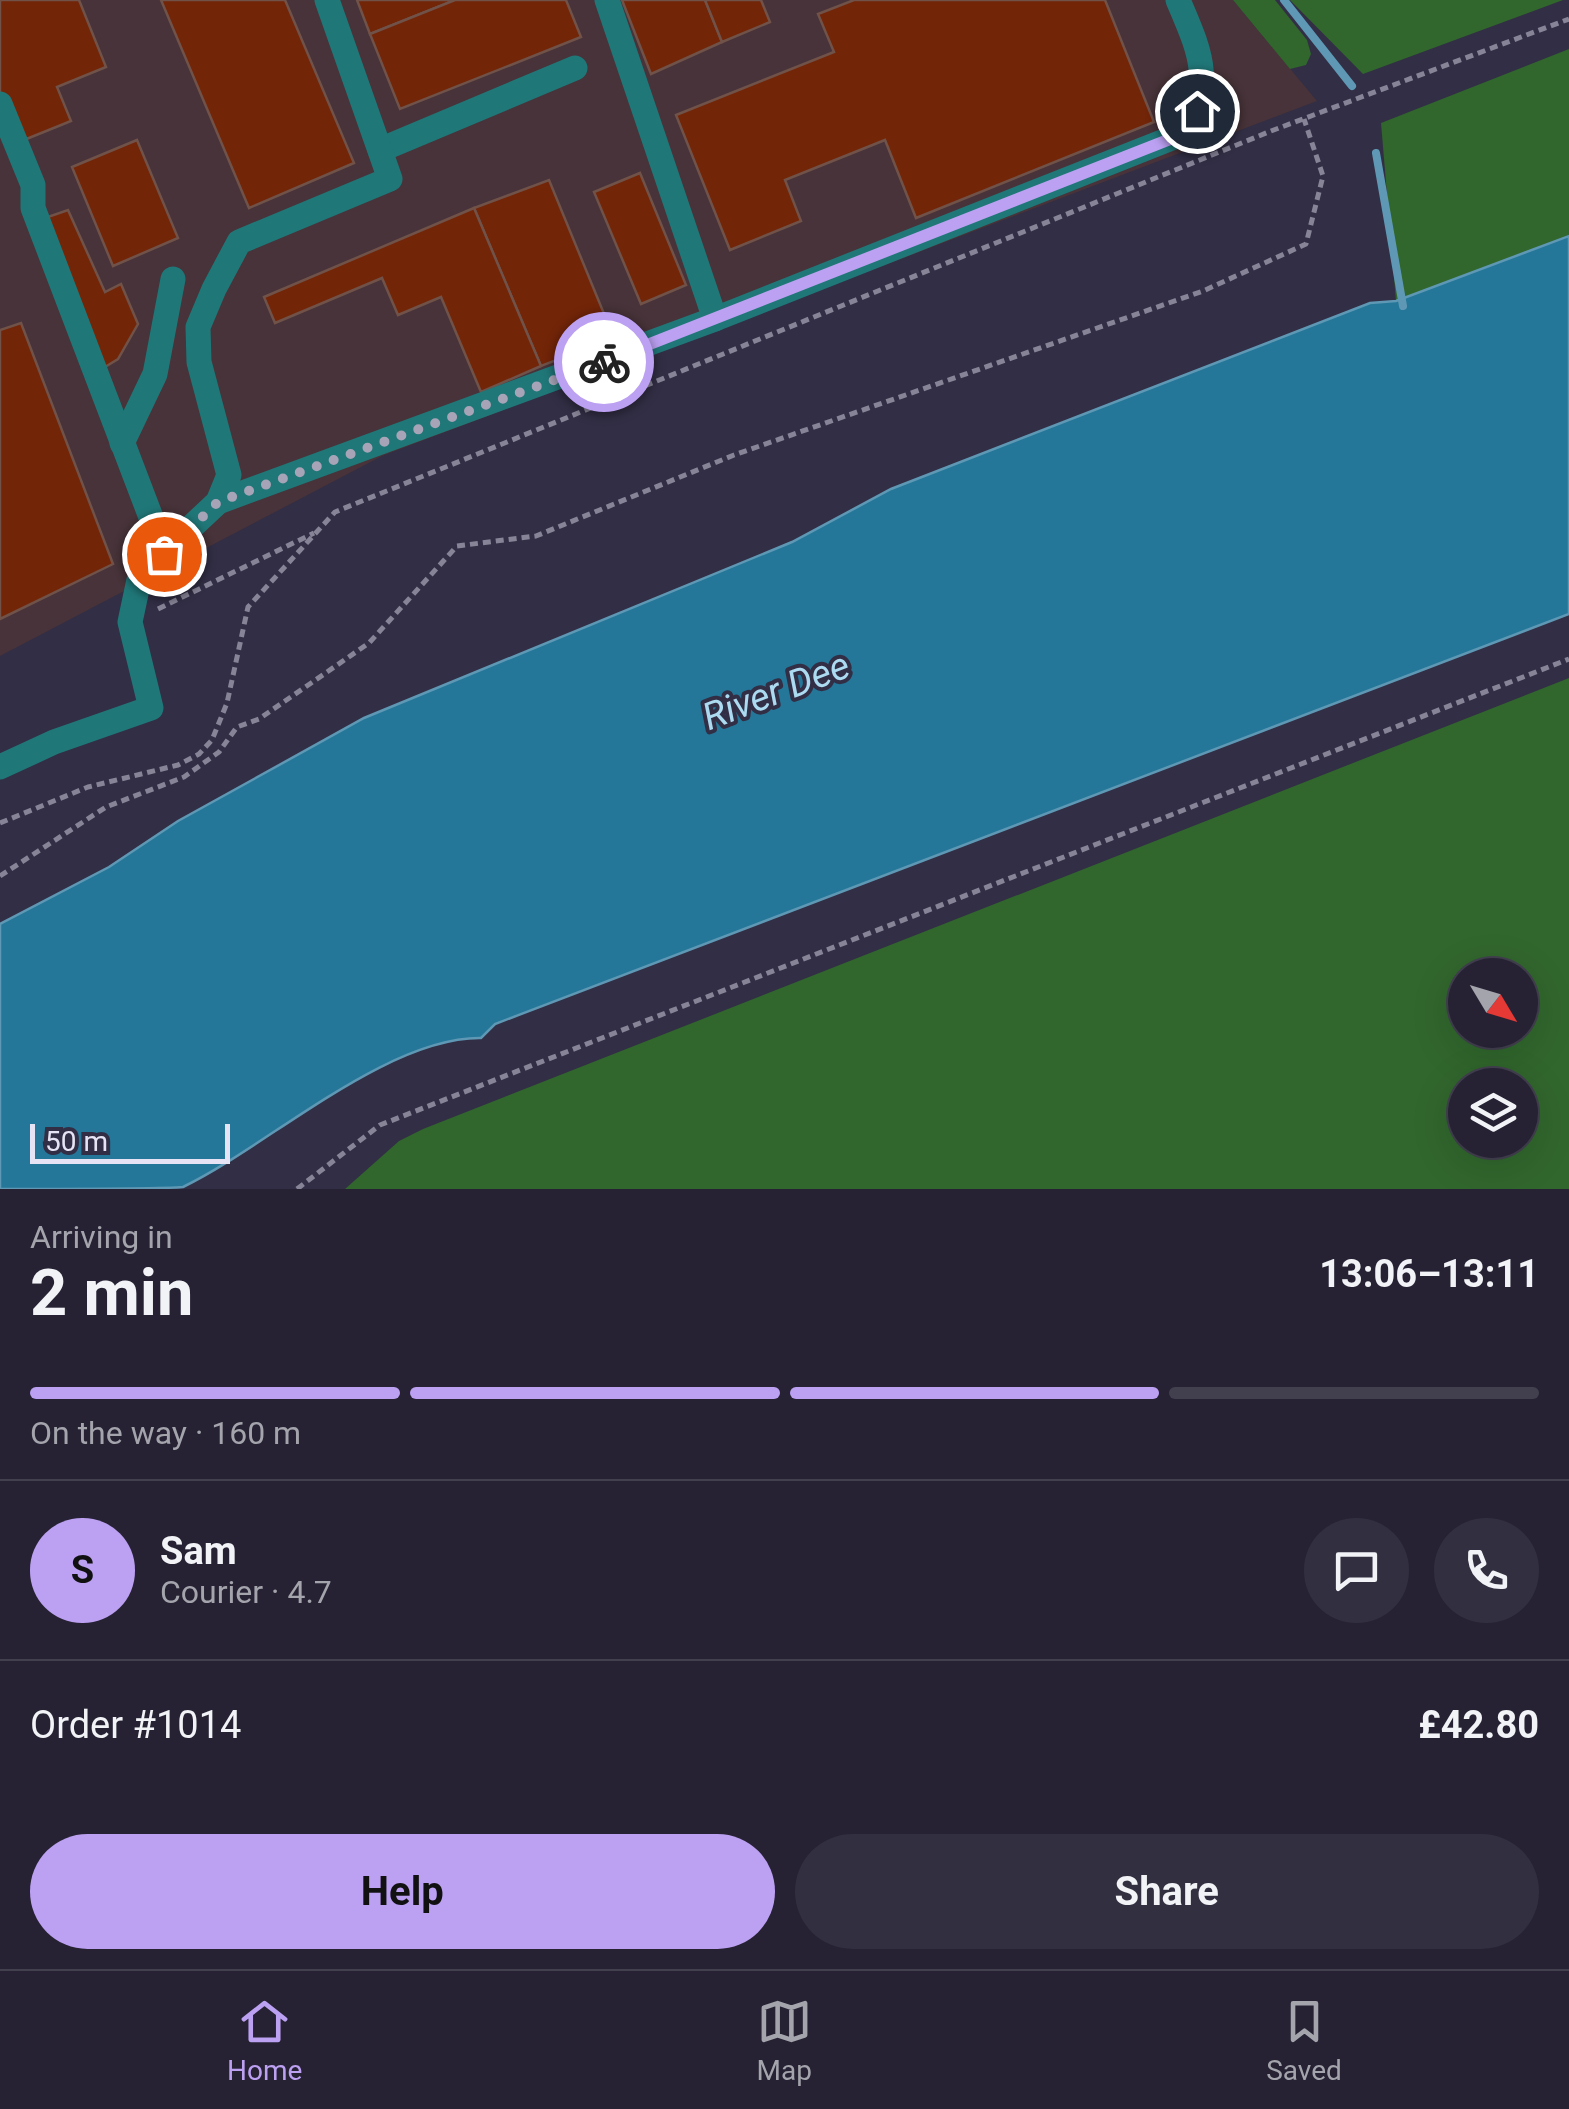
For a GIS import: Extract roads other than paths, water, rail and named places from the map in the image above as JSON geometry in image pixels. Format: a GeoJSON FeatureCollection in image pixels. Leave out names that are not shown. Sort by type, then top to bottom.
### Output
{"type":"FeatureCollection","features":[{"type":"Feature","properties":{"kind":"street"},"geometry":{"type":"LineString","coordinates":[[218,502],[229,475],[199,362],[198,327],[214,289],[240,242],[390,179],[327,0]]}},
{"type":"Feature","properties":{"kind":"street"},"geometry":{"type":"LineString","coordinates":[[607,0],[716,319]]}},
{"type":"Feature","properties":{"kind":"street"},"geometry":{"type":"LineString","coordinates":[[3,758],[152,708],[130,622],[140,575],[218,502],[716,319],[1178,136],[1197,111],[1203,78],[1178,0]]}},
{"type":"Feature","properties":{"kind":"street"},"geometry":{"type":"LineString","coordinates":[[380,150],[575,68]]}},
{"type":"Feature","properties":{"kind":"street"},"geometry":{"type":"LineString","coordinates":[[0,104],[32,185],[33,208],[164,554]]}},
{"type":"Feature","properties":{"kind":"street"},"geometry":{"type":"LineString","coordinates":[[122,442],[155,374],[173,279]]}},
{"type":"Feature","properties":{"kind":"water","name":"River Dee"},"geometry":{"type":"Polygon","coordinates":[[[1569,236],[1569,614],[495,1024],[481,1038],[444,1042],[406,1055],[328,1097],[183,1187],[0,1189],[0,924],[109,867],[178,821],[364,718],[792,542],[891,489],[1370,303],[1396,301],[1569,236]]]}},
{"type":"Feature","properties":{"kind":"waterway"},"geometry":{"type":"LineString","coordinates":[[1284,0],[1352,86]]}},
{"type":"Feature","properties":{"kind":"waterway"},"geometry":{"type":"LineString","coordinates":[[1376,153],[1403,306]]}}]}
